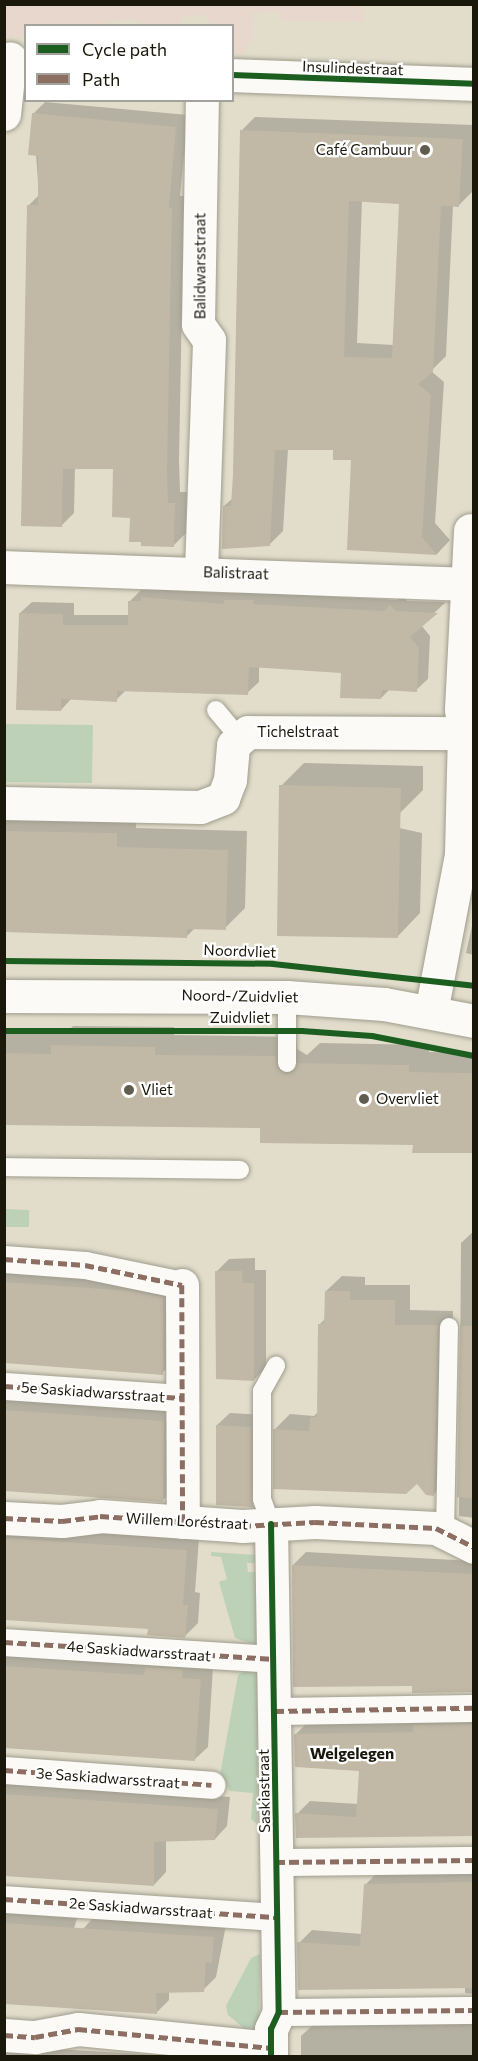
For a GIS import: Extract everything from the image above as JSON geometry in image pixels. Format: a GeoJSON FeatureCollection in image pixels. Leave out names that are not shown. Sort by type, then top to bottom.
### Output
{"type":"FeatureCollection","features":[{"type":"Feature","properties":{"kind":"street"},"geometry":{"type":"LineString","coordinates":[[4,114],[13,58]]}},
{"type":"Feature","properties":{"kind":"street","name":"Insulindestraat"},"geometry":{"type":"LineString","coordinates":[[234,75],[474,84]]}},
{"type":"Feature","properties":{"kind":"street","name":"Balidwarsstraat"},"geometry":{"type":"LineString","coordinates":[[201,571],[209,340],[198,324],[202,102]]}},
{"type":"Feature","properties":{"kind":"street"},"geometry":{"type":"LineString","coordinates":[[431,1012],[467,855],[464,733],[468,677],[467,584],[470,530]]}},
{"type":"Feature","properties":{"kind":"street","name":"Balistraat"},"geometry":{"type":"LineString","coordinates":[[4,567],[201,571],[467,584]]}},
{"type":"Feature","properties":{"kind":"street","name":"Tichelstraat"},"geometry":{"type":"LineString","coordinates":[[4,803],[212,805],[228,790],[230,754],[239,737],[259,730],[464,733]]}},
{"type":"Feature","properties":{"kind":"street","name":"Noord-/Zuidvliet"},"geometry":{"type":"LineString","coordinates":[[4,996],[287,997],[431,1012],[474,1021]]}},
{"type":"Feature","properties":{"kind":"street"},"geometry":{"type":"LineString","coordinates":[[4,1259],[85,1265],[182,1285],[183,1522]]}},
{"type":"Feature","properties":{"kind":"street","name":"5e Saskiadwarsstraat"},"geometry":{"type":"LineString","coordinates":[[4,1386],[182,1398]]}},
{"type":"Feature","properties":{"kind":"street","name":"Willem Loréstraat"},"geometry":{"type":"LineString","coordinates":[[4,1518],[62,1521],[100,1516],[183,1522],[271,1524],[326,1522],[436,1528],[460,1540]]}},
{"type":"Feature","properties":{"kind":"street","name":"Saskiastraat"},"geometry":{"type":"LineString","coordinates":[[271,1524],[279,2012],[271,2030],[271,2052]]}},
{"type":"Feature","properties":{"kind":"street","name":"4e Saskiadwarsstraat"},"geometry":{"type":"LineString","coordinates":[[4,1642],[274,1659]]}},
{"type":"Feature","properties":{"kind":"street"},"geometry":{"type":"LineString","coordinates":[[275,1711],[474,1708]]}},
{"type":"Feature","properties":{"kind":"street","name":"3e Saskiadwarsstraat"},"geometry":{"type":"LineString","coordinates":[[4,1770],[211,1785]]}},
{"type":"Feature","properties":{"kind":"street"},"geometry":{"type":"LineString","coordinates":[[276,1862],[474,1860]]}},
{"type":"Feature","properties":{"kind":"street","name":"2e Saskiadwarsstraat"},"geometry":{"type":"LineString","coordinates":[[4,1899],[277,1917]]}},
{"type":"Feature","properties":{"kind":"street"},"geometry":{"type":"LineString","coordinates":[[279,2012],[474,2010]]}},
{"type":"Feature","properties":{"kind":"street"},"geometry":{"type":"LineString","coordinates":[[4,2035],[35,2037],[78,2030],[271,2052]]}},
{"type":"Feature","properties":{"kind":"lane"},"geometry":{"type":"LineString","coordinates":[[216,710],[239,737]]}},
{"type":"Feature","properties":{"kind":"lane"},"geometry":{"type":"LineString","coordinates":[[287,997],[287,1063]]}},
{"type":"Feature","properties":{"kind":"lane"},"geometry":{"type":"LineString","coordinates":[[4,1167],[240,1170]]}},
{"type":"Feature","properties":{"kind":"lane"},"geometry":{"type":"LineString","coordinates":[[449,1328],[460,1540]]}},
{"type":"Feature","properties":{"kind":"lane"},"geometry":{"type":"LineString","coordinates":[[271,1524],[262,1499],[262,1391],[276,1366]]}},
{"type":"Feature","properties":{"kind":"shaded area"},"geometry":{"type":"Polygon","coordinates":[[[363,4],[364,22],[282,21],[280,11],[253,13],[252,39],[242,54],[234,54],[234,24],[211,24],[207,15],[182,17],[179,24],[140,24],[135,19],[110,21],[106,24],[24,24],[24,38],[5,36],[5,5],[363,4]]]}},
{"type":"Feature","properties":{"kind":"green space"},"geometry":{"type":"Polygon","coordinates":[[[5,724],[93,725],[92,783],[5,782],[5,724]]]}},
{"type":"Feature","properties":{"kind":"green space"},"geometry":{"type":"Polygon","coordinates":[[[5,1209],[29,1210],[29,1227],[5,1227],[5,1209]]]}},
{"type":"Feature","properties":{"kind":"green space"},"geometry":{"type":"Polygon","coordinates":[[[211,1552],[256,1555],[256,1563],[247,1563],[248,1572],[256,1572],[257,1646],[235,1638],[219,1582],[227,1579],[221,1557],[211,1556],[211,1552]]]}},
{"type":"Feature","properties":{"kind":"green space"},"geometry":{"type":"Polygon","coordinates":[[[246,1670],[258,1670],[257,1824],[251,1819],[253,1793],[230,1791],[220,1775],[238,1675],[246,1670]]]}},
{"type":"Feature","properties":{"kind":"green space"},"geometry":{"type":"Polygon","coordinates":[[[260,1954],[259,2023],[255,2028],[245,2029],[228,2015],[226,2006],[251,1958],[260,1954]]]}},
{"type":"Feature","properties":{"kind":"building"},"geometry":{"type":"Polygon","coordinates":[[[32,113],[176,127],[169,208],[172,208],[167,473],[168,503],[175,503],[174,547],[141,546],[141,542],[129,542],[130,518],[112,517],[113,469],[63,469],[62,527],[21,526],[27,205],[38,205],[38,156],[28,155],[32,113]]]}},
{"type":"Feature","properties":{"kind":"building"},"geometry":{"type":"Polygon","coordinates":[[[240,130],[463,139],[459,207],[441,206],[433,372],[418,384],[431,395],[422,537],[437,555],[347,550],[351,460],[333,460],[333,450],[275,450],[270,546],[222,549],[223,506],[231,506],[240,130]],[[349,201],[344,357],[392,358],[399,204],[349,201]]]}},
{"type":"Feature","properties":{"kind":"building"},"geometry":{"type":"Polygon","coordinates":[[[141,597],[224,604],[224,600],[254,600],[253,604],[384,611],[390,605],[396,611],[438,613],[410,637],[419,648],[417,692],[382,690],[381,699],[340,698],[341,673],[249,667],[248,695],[117,691],[117,702],[61,699],[61,711],[16,710],[19,613],[63,614],[63,625],[128,625],[128,601],[141,601],[141,597]]]}},
{"type":"Feature","properties":{"kind":"building"},"geometry":{"type":"Polygon","coordinates":[[[279,785],[401,788],[398,938],[277,936],[279,785]]]}},
{"type":"Feature","properties":{"kind":"building"},"geometry":{"type":"Polygon","coordinates":[[[4,831],[117,833],[117,847],[228,850],[226,930],[187,929],[187,938],[4,932],[4,831]]]}},
{"type":"Feature","properties":{"kind":"building"},"geometry":{"type":"Polygon","coordinates":[[[51,1045],[155,1047],[155,1055],[276,1056],[278,1069],[286,1074],[293,1072],[298,1063],[409,1065],[409,1072],[474,1073],[474,1153],[412,1153],[413,1145],[260,1143],[260,1128],[4,1125],[4,1053],[51,1054],[51,1045]]]}},
{"type":"Feature","properties":{"kind":"building"},"geometry":{"type":"Polygon","coordinates":[[[215,1271],[242,1271],[243,1283],[254,1283],[254,1381],[216,1379],[215,1271]]]}},
{"type":"Feature","properties":{"kind":"building"},"geometry":{"type":"Polygon","coordinates":[[[4,1282],[133,1291],[163,1297],[163,1375],[4,1363],[4,1282]]]}},
{"type":"Feature","properties":{"kind":"building"},"geometry":{"type":"Polygon","coordinates":[[[325,1291],[350,1291],[350,1300],[395,1300],[395,1325],[438,1325],[434,1496],[426,1495],[417,1484],[406,1494],[273,1489],[273,1429],[309,1431],[310,1417],[317,1417],[318,1324],[324,1324],[325,1291]]]}},
{"type":"Feature","properties":{"kind":"building"},"geometry":{"type":"Polygon","coordinates":[[[460,1326],[474,1326],[472,1498],[457,1497],[460,1326]]]}},
{"type":"Feature","properties":{"kind":"building"},"geometry":{"type":"Polygon","coordinates":[[[4,1410],[164,1421],[163,1502],[4,1491],[4,1410]]]}},
{"type":"Feature","properties":{"kind":"building"},"geometry":{"type":"Polygon","coordinates":[[[216,1425],[251,1427],[253,1507],[216,1505],[216,1425]]]}},
{"type":"Feature","properties":{"kind":"building"},"geometry":{"type":"Polygon","coordinates":[[[4,1538],[187,1550],[183,1605],[188,1605],[185,1638],[147,1635],[148,1629],[4,1620],[4,1538]]]}},
{"type":"Feature","properties":{"kind":"building"},"geometry":{"type":"Polygon","coordinates":[[[292,1565],[474,1574],[474,1692],[412,1693],[412,1686],[293,1687],[292,1565]]]}},
{"type":"Feature","properties":{"kind":"building"},"geometry":{"type":"Polygon","coordinates":[[[4,1666],[144,1675],[145,1667],[183,1669],[182,1678],[201,1679],[195,1761],[4,1748],[4,1666]]]}},
{"type":"Feature","properties":{"kind":"building"},"geometry":{"type":"Polygon","coordinates":[[[474,1724],[474,1836],[296,1838],[295,1813],[356,1817],[359,1771],[295,1767],[294,1734],[413,1732],[413,1725],[474,1724]]]}},
{"type":"Feature","properties":{"kind":"building"},"geometry":{"type":"Polygon","coordinates":[[[4,1794],[218,1809],[215,1840],[154,1842],[154,1886],[4,1876],[4,1794]]]}},
{"type":"Feature","properties":{"kind":"building"},"geometry":{"type":"Polygon","coordinates":[[[474,1882],[474,1988],[298,1990],[297,1942],[360,1946],[364,1884],[474,1882]]]}},
{"type":"Feature","properties":{"kind":"building"},"geometry":{"type":"Polygon","coordinates":[[[4,1923],[214,1937],[212,1963],[206,1962],[204,1992],[156,1993],[157,2014],[4,2004],[4,1923]]]}},
{"type":"Feature","properties":{"kind":"marked path"},"geometry":{"type":"LineString","coordinates":[[4,1259],[85,1265],[182,1285],[183,1522]]}},
{"type":"Feature","properties":{"kind":"marked path"},"geometry":{"type":"LineString","coordinates":[[4,1386],[182,1398]]}},
{"type":"Feature","properties":{"kind":"marked path"},"geometry":{"type":"LineString","coordinates":[[4,1518],[62,1521],[100,1516],[242,1526],[315,1522],[436,1528],[474,1547]]}},
{"type":"Feature","properties":{"kind":"marked path"},"geometry":{"type":"LineString","coordinates":[[4,1642],[274,1659]]}},
{"type":"Feature","properties":{"kind":"marked path"},"geometry":{"type":"LineString","coordinates":[[275,1711],[474,1708]]}},
{"type":"Feature","properties":{"kind":"marked path"},"geometry":{"type":"LineString","coordinates":[[4,1770],[211,1785]]}},
{"type":"Feature","properties":{"kind":"marked path"},"geometry":{"type":"LineString","coordinates":[[276,1862],[474,1860]]}},
{"type":"Feature","properties":{"kind":"marked path"},"geometry":{"type":"LineString","coordinates":[[4,1899],[277,1917]]}},
{"type":"Feature","properties":{"kind":"marked path"},"geometry":{"type":"LineString","coordinates":[[279,2012],[474,2010]]}},
{"type":"Feature","properties":{"kind":"marked path"},"geometry":{"type":"LineString","coordinates":[[4,2035],[35,2037],[78,2029],[271,2048]]}},
{"type":"Feature","properties":{"kind":"cycle path"},"geometry":{"type":"LineString","coordinates":[[234,75],[474,84]]}},
{"type":"Feature","properties":{"kind":"cycle path","name":"Noordvliet"},"geometry":{"type":"LineString","coordinates":[[4,961],[273,964],[474,986]]}},
{"type":"Feature","properties":{"kind":"cycle path","name":"Zuidvliet"},"geometry":{"type":"LineString","coordinates":[[4,1031],[302,1031],[372,1036],[474,1056]]}},
{"type":"Feature","properties":{"kind":"cycle path"},"geometry":{"type":"LineString","coordinates":[[271,1524],[279,2012],[271,2029],[271,2056]]}},
{"type":"Feature","properties":{"kind":"place","name":"Café Cambuur"},"geometry":{"type":"Point","coordinates":[425,150]}},
{"type":"Feature","properties":{"kind":"place","name":"Vliet"},"geometry":{"type":"Point","coordinates":[129,1090]}},
{"type":"Feature","properties":{"kind":"place","name":"Overvliet"},"geometry":{"type":"Point","coordinates":[364,1099]}},
{"type":"Feature","properties":{"kind":"district","name":"Welgelegen"},"geometry":{"type":"Point","coordinates":[352,1753]}}]}
